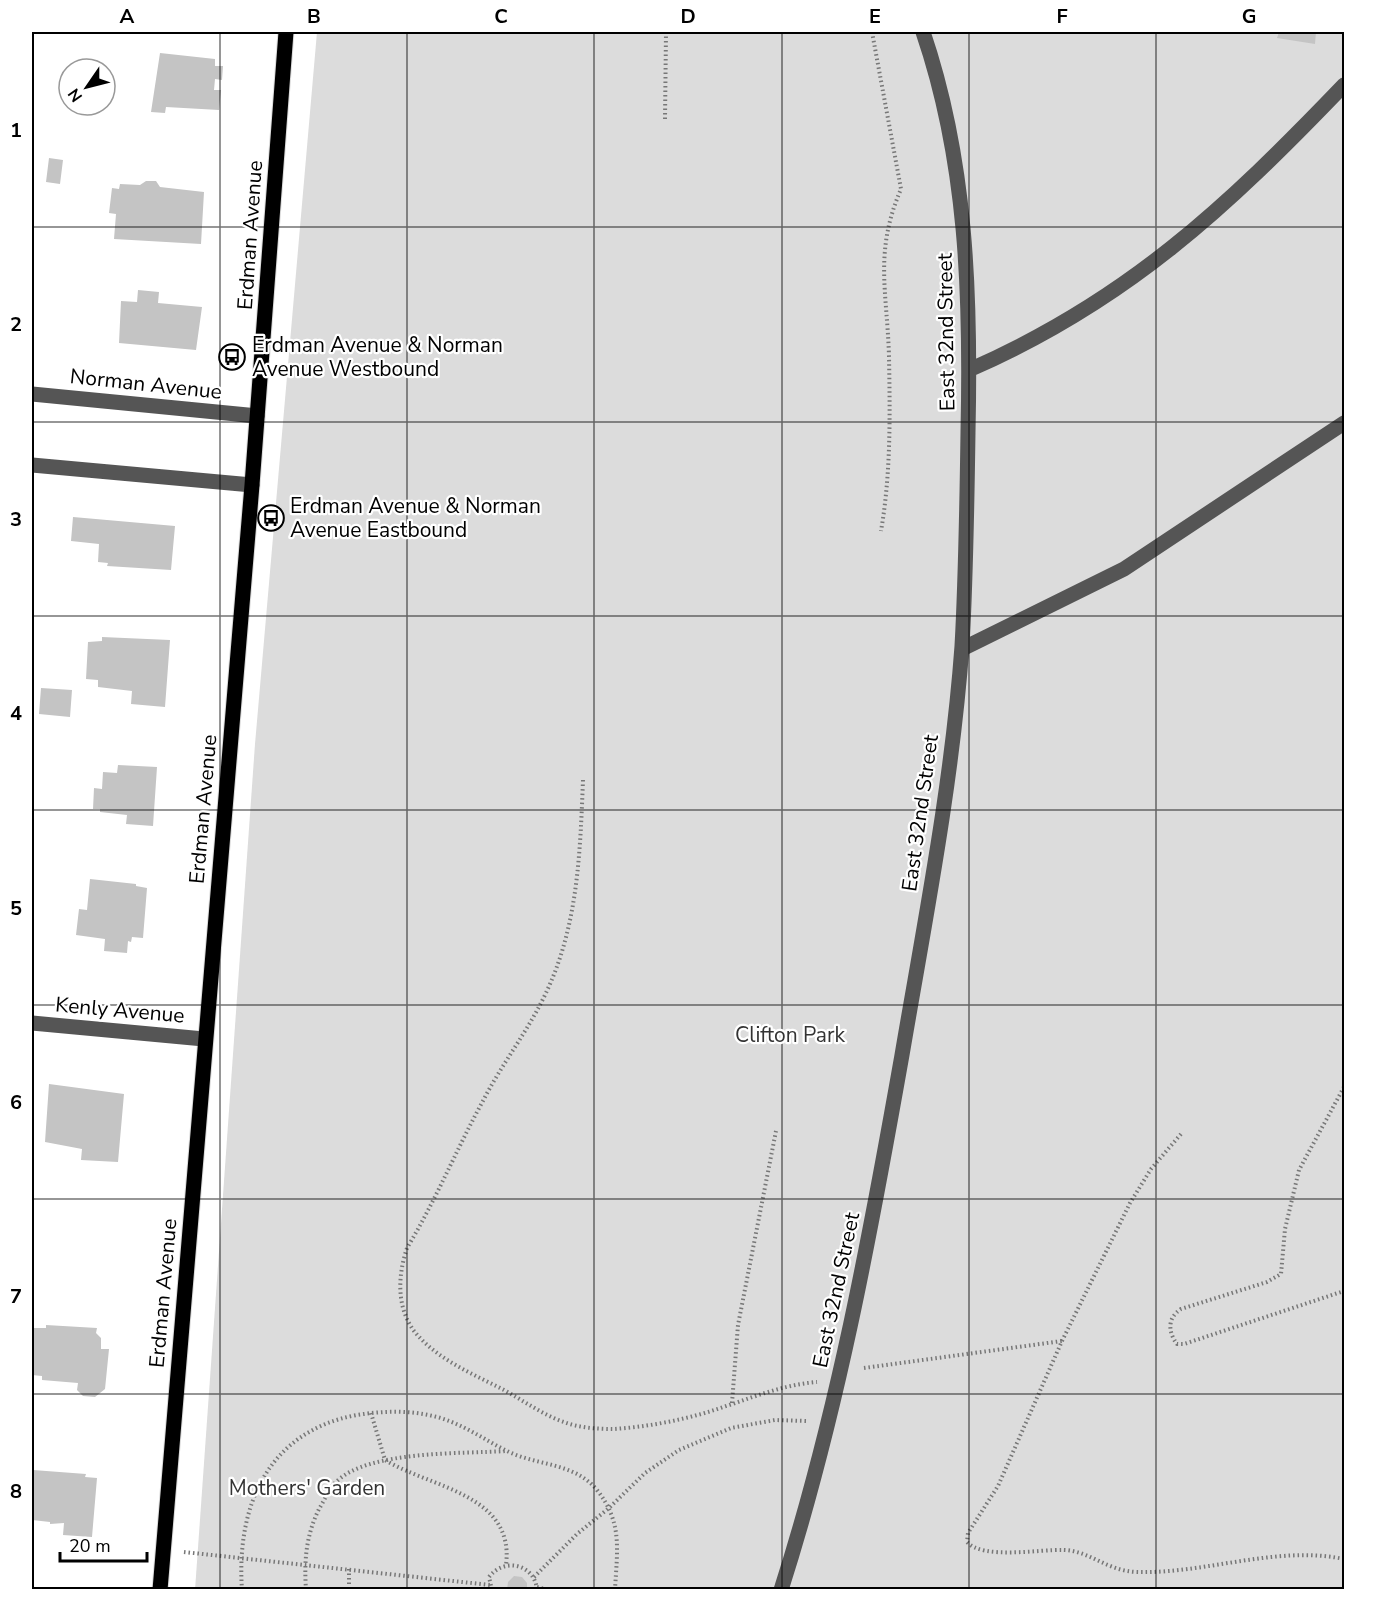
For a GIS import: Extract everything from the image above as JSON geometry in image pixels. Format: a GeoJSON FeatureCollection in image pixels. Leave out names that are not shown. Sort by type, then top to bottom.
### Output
{"type":"FeatureCollection","features":[{"type":"Feature","properties":{"kind":"main road","name":"Erdman Avenue"},"geometry":{"type":"LineString","coordinates":[[160,1590],[204,1039],[252,485],[286,32]]}},
{"type":"Feature","properties":{"kind":"street","name":"East 32nd Street"},"geometry":{"type":"LineString","coordinates":[[781,1590],[830,1421],[864,1265],[935,870],[962,649],[969,370],[966,261],[959,180],[948,117],[923,32]]}},
{"type":"Feature","properties":{"kind":"street"},"geometry":{"type":"LineString","coordinates":[[969,370],[1019,348],[1074,317],[1181,242],[1243,188],[1344,85]]}},
{"type":"Feature","properties":{"kind":"street","name":"Norman Avenue"},"geometry":{"type":"LineString","coordinates":[[32,394],[257,416]]}},
{"type":"Feature","properties":{"kind":"street"},"geometry":{"type":"LineString","coordinates":[[962,649],[1124,569],[1344,423]]}},
{"type":"Feature","properties":{"kind":"street"},"geometry":{"type":"LineString","coordinates":[[32,465],[252,485]]}},
{"type":"Feature","properties":{"kind":"street","name":"Kenly Avenue"},"geometry":{"type":"LineString","coordinates":[[32,1023],[204,1039]]}},
{"type":"Feature","properties":{"kind":"path"},"geometry":{"type":"LineString","coordinates":[[665,118],[666,32]]}},
{"type":"Feature","properties":{"kind":"path"},"geometry":{"type":"LineString","coordinates":[[872,32],[902,189],[891,213],[884,245],[889,355],[889,449],[887,494],[881,531]]}},
{"type":"Feature","properties":{"kind":"path"},"geometry":{"type":"LineString","coordinates":[[583,780],[580,861],[573,916],[561,957],[544,998],[483,1100],[406,1248],[399,1271],[404,1310],[413,1329],[434,1350],[458,1367],[565,1423],[612,1429],[679,1419],[793,1384],[817,1382]]}},
{"type":"Feature","properties":{"kind":"path"},"geometry":{"type":"LineString","coordinates":[[1344,1087],[1299,1170],[1285,1229],[1281,1274],[1268,1282],[1181,1309],[1175,1313],[1170,1323],[1171,1336],[1177,1344],[1184,1344],[1344,1291]]}},
{"type":"Feature","properties":{"kind":"path"},"geometry":{"type":"LineString","coordinates":[[732,1403],[738,1324],[776,1131]]}},
{"type":"Feature","properties":{"kind":"path"},"geometry":{"type":"LineString","coordinates":[[1181,1134],[1140,1186],[1062,1341],[998,1486],[968,1533],[967,1542],[972,1547],[1009,1552],[1073,1550],[1098,1563],[1133,1572],[1186,1571],[1310,1554],[1344,1558]]}},
{"type":"Feature","properties":{"kind":"path"},"geometry":{"type":"LineString","coordinates":[[866,1368],[1062,1341]]}},
{"type":"Feature","properties":{"kind":"path"},"geometry":{"type":"LineString","coordinates":[[371,1413],[385,1460],[483,1505],[503,1530],[509,1548],[506,1564]]}},
{"type":"Feature","properties":{"kind":"path"},"geometry":{"type":"LineString","coordinates":[[242,1590],[242,1559],[248,1514],[266,1472],[290,1443],[326,1423],[371,1413],[435,1416],[466,1428],[506,1451],[527,1459],[547,1462],[584,1478],[596,1489],[609,1508],[618,1532],[615,1590]]}},
{"type":"Feature","properties":{"kind":"path"},"geometry":{"type":"LineString","coordinates":[[534,1577],[577,1534],[609,1508],[645,1473],[678,1450],[731,1428],[776,1420],[810,1421]]}},
{"type":"Feature","properties":{"kind":"path"},"geometry":{"type":"LineString","coordinates":[[306,1590],[304,1565],[306,1543],[314,1520],[335,1483],[347,1474],[385,1460],[506,1451]]}},
{"type":"Feature","properties":{"kind":"path"},"geometry":{"type":"LineString","coordinates":[[186,1552],[491,1587],[489,1577],[506,1564],[527,1570],[534,1577],[537,1588],[549,1590]]}},
{"type":"Feature","properties":{"kind":"path"},"geometry":{"type":"LineString","coordinates":[[349,1569],[349,1590]]}},
{"type":"Feature","properties":{"kind":"green space","name":"Clifton Park"},"geometry":{"type":"Polygon","coordinates":[[[317,32],[1344,32],[1344,1589],[195,1590],[255,744],[317,32]]]}},
{"type":"Feature","properties":{"kind":"building"},"geometry":{"type":"Polygon","coordinates":[[[1279,32],[1316,32],[1315,44],[1277,38],[1279,32]]]}},
{"type":"Feature","properties":{"kind":"building"},"geometry":{"type":"Polygon","coordinates":[[[160,53],[215,59],[215,66],[223,66],[222,80],[215,79],[214,90],[221,90],[219,110],[166,107],[165,113],[151,112],[160,53]]]}},
{"type":"Feature","properties":{"kind":"building"},"geometry":{"type":"Polygon","coordinates":[[[49,158],[63,160],[60,184],[46,182],[49,158]]]}},
{"type":"Feature","properties":{"kind":"building"},"geometry":{"type":"Polygon","coordinates":[[[146,181],[156,181],[160,187],[204,192],[201,244],[114,239],[116,214],[109,213],[112,188],[119,189],[120,184],[140,185],[146,181]]]}},
{"type":"Feature","properties":{"kind":"building"},"geometry":{"type":"Polygon","coordinates":[[[138,290],[159,292],[158,303],[202,307],[196,350],[119,343],[121,301],[137,302],[138,290]]]}},
{"type":"Feature","properties":{"kind":"building"},"geometry":{"type":"Polygon","coordinates":[[[73,517],[175,526],[171,570],[107,566],[108,563],[98,562],[99,544],[71,541],[73,517]]]}},
{"type":"Feature","properties":{"kind":"building"},"geometry":{"type":"Polygon","coordinates":[[[102,637],[170,640],[165,707],[131,704],[132,691],[98,687],[98,680],[86,679],[88,642],[102,641],[102,637]]]}},
{"type":"Feature","properties":{"kind":"building"},"geometry":{"type":"Polygon","coordinates":[[[41,688],[72,690],[70,717],[39,714],[41,688]]]}},
{"type":"Feature","properties":{"kind":"building"},"geometry":{"type":"Polygon","coordinates":[[[118,765],[157,767],[153,826],[126,824],[127,815],[93,809],[94,788],[102,789],[103,772],[117,773],[118,765]]]}},
{"type":"Feature","properties":{"kind":"building"},"geometry":{"type":"Polygon","coordinates":[[[90,879],[136,884],[136,886],[147,888],[143,938],[132,937],[131,942],[128,941],[127,953],[104,951],[105,939],[76,935],[79,909],[87,910],[90,879]]]}},
{"type":"Feature","properties":{"kind":"building"},"geometry":{"type":"Polygon","coordinates":[[[49,1084],[124,1094],[118,1162],[81,1160],[82,1149],[45,1142],[49,1084]]]}},
{"type":"Feature","properties":{"kind":"building"},"geometry":{"type":"Polygon","coordinates":[[[46,1325],[97,1328],[96,1333],[101,1338],[101,1349],[109,1349],[105,1389],[95,1397],[83,1396],[77,1390],[78,1383],[42,1380],[42,1376],[32,1375],[32,1328],[46,1328],[46,1325]]]}},
{"type":"Feature","properties":{"kind":"building"},"geometry":{"type":"Polygon","coordinates":[[[33,1470],[86,1474],[85,1477],[97,1478],[92,1537],[63,1535],[64,1523],[50,1524],[50,1522],[32,1520],[33,1470]]]}},
{"type":"Feature","properties":{"kind":"building"},"geometry":{"type":"Polygon","coordinates":[[[514,1576],[522,1577],[527,1583],[527,1590],[507,1590],[508,1582],[514,1576]]]}},
{"type":"Feature","properties":{"kind":"place","name":"Erdman Avenue & Norman Avenue Westbound"},"geometry":{"type":"Point","coordinates":[232,357]}},
{"type":"Feature","properties":{"kind":"place","name":"Erdman Avenue & Norman Avenue Eastbound"},"geometry":{"type":"Point","coordinates":[271,518]}},
{"type":"Feature","properties":{"kind":"park label","name":"Mothers' Garden"},"geometry":{"type":"Point","coordinates":[307,1488]}}]}
